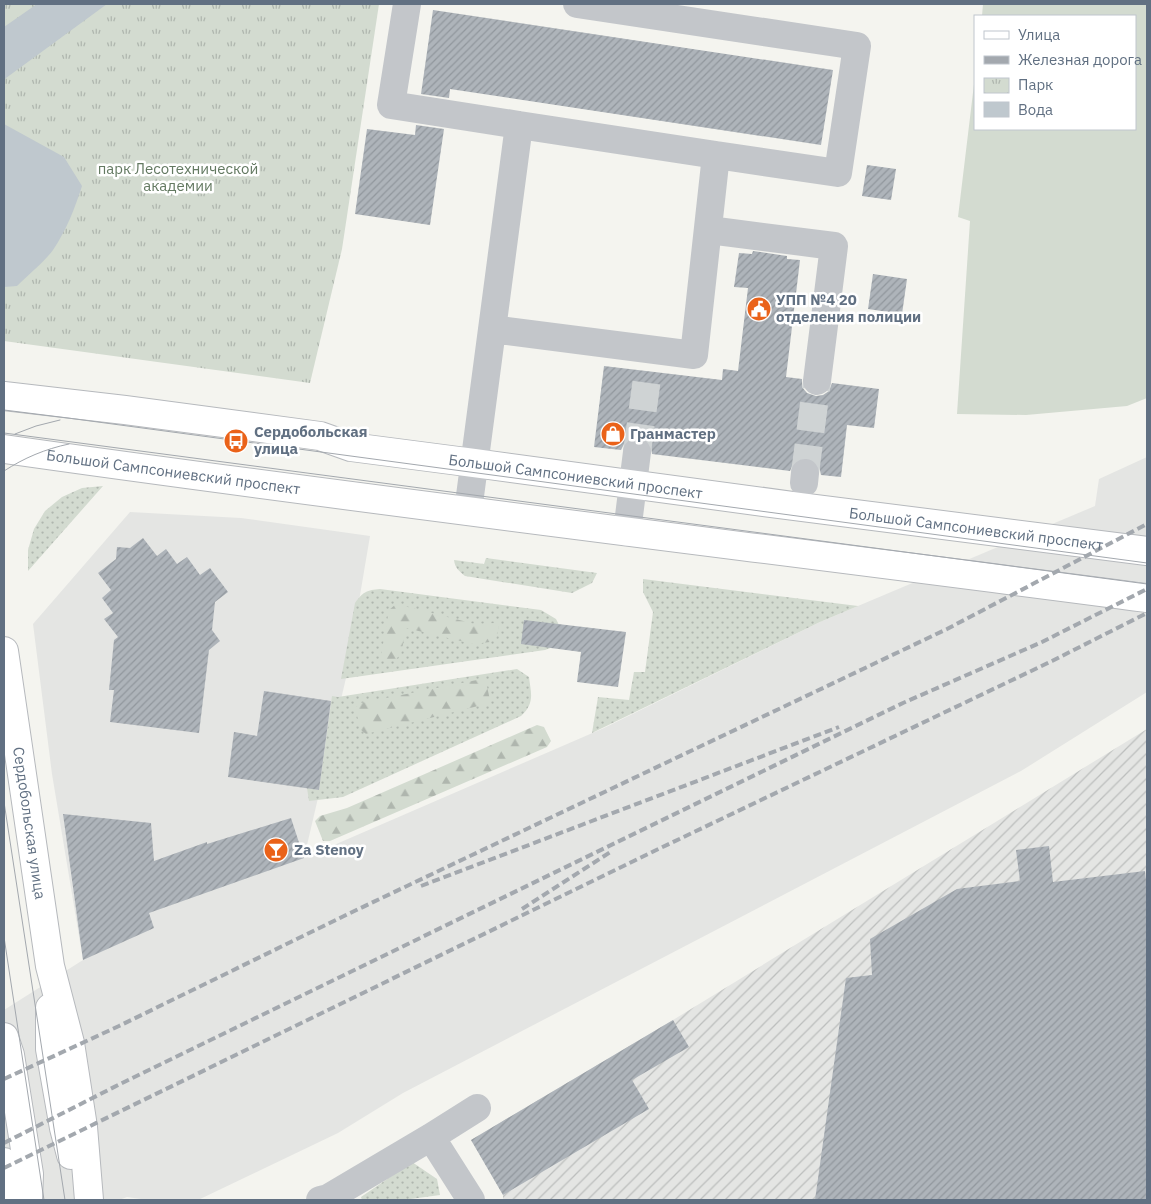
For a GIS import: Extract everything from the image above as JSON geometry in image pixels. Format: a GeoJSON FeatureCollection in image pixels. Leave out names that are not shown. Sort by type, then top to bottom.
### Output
{"type":"FeatureCollection","features":[{"type":"Feature","properties":{"kind":"main road","name":"Большой Сампсониевский проспект"},"geometry":{"type":"LineString","coordinates":[[4,396],[320,436],[351,447],[1147,551]]}},
{"type":"Feature","properties":{"kind":"main road","name":"Большой Сампсониевский проспект"},"geometry":{"type":"LineString","coordinates":[[4,448],[118,465],[627,532],[1147,598]]}},
{"type":"Feature","properties":{"kind":"main road","name":"Сердобольская улица"},"geometry":{"type":"LineString","coordinates":[[4,651],[50,966],[70,1043],[83,1127],[90,1200]]}},
{"type":"Feature","properties":{"kind":"main road","name":"Сердобольская улица"},"geometry":{"type":"LineString","coordinates":[[50,966],[50,1050],[64,1128],[84,1200]]}},
{"type":"Feature","properties":{"kind":"main road"},"geometry":{"type":"LineString","coordinates":[[4,1037],[10,1055],[29,1174],[28,1200]]}},
{"type":"Feature","properties":{"kind":"main road"},"geometry":{"type":"LineString","coordinates":[[4,1162],[6,1178],[13,1200]]}},
{"type":"Feature","properties":{"kind":"lane"},"geometry":{"type":"LineString","coordinates":[[407,4],[391,105],[838,173],[857,46],[577,4]]}},
{"type":"Feature","properties":{"kind":"lane"},"geometry":{"type":"LineString","coordinates":[[468,511],[519,125]]}},
{"type":"Feature","properties":{"kind":"lane"},"geometry":{"type":"LineString","coordinates":[[492,329],[650,360],[694,356],[716,155]]}},
{"type":"Feature","properties":{"kind":"lane"},"geometry":{"type":"LineString","coordinates":[[709,230],[834,246],[817,381]]}},
{"type":"Feature","properties":{"kind":"lane"},"geometry":{"type":"LineString","coordinates":[[627,532],[638,452]]}},
{"type":"Feature","properties":{"kind":"lane"},"geometry":{"type":"LineString","coordinates":[[326,1199],[432,1137],[477,1108]]}},
{"type":"Feature","properties":{"kind":"lane"},"geometry":{"type":"LineString","coordinates":[[432,1137],[470,1200]]}},
{"type":"Feature","properties":{"kind":"shaded area"},"geometry":{"type":"Polygon","coordinates":[[[1147,457],[1147,692],[1021,771],[403,1093],[338,1133],[198,1200],[148,1200],[127,1197],[119,1200],[4,1200],[4,1010],[83,960],[52,774],[33,624],[130,512],[241,518],[370,536],[346,678],[304,858],[604,728],[820,622],[1095,506],[1099,479],[1147,457]]]}},
{"type":"Feature","properties":{"kind":"shaded area"},"geometry":{"type":"Polygon","coordinates":[[[1147,729],[1147,1200],[503,1200],[503,1195],[471,1140],[673,1020],[1147,729]]]}},
{"type":"Feature","properties":{"kind":"green space","name":"парк Лесотехнической академии"},"geometry":{"type":"Polygon","coordinates":[[[4,4],[379,4],[342,249],[310,383],[4,341],[4,4]]]}},
{"type":"Feature","properties":{"kind":"green space"},"geometry":{"type":"Polygon","coordinates":[[[983,4],[1147,4],[1147,398],[1127,406],[1026,415],[957,414],[970,221],[958,217],[974,84],[974,130],[1136,130],[1136,15],[982,15],[983,4]]]}},
{"type":"Feature","properties":{"kind":"green space"},"geometry":{"type":"Polygon","coordinates":[[[103,486],[28,571],[28,550],[34,529],[45,511],[62,497],[82,488],[103,486]]]}},
{"type":"Feature","properties":{"kind":"green space"},"geometry":{"type":"Polygon","coordinates":[[[486,558],[597,573],[592,583],[572,593],[465,576],[456,567],[454,560],[484,564],[486,558]]]}},
{"type":"Feature","properties":{"kind":"green space"},"geometry":{"type":"Polygon","coordinates":[[[643,579],[858,606],[820,622],[592,733],[598,697],[629,700],[634,672],[645,672],[653,612],[643,592],[643,579]]]}},
{"type":"Feature","properties":{"kind":"green space"},"geometry":{"type":"Polygon","coordinates":[[[380,589],[541,610],[556,619],[560,627],[553,647],[545,650],[341,679],[355,603],[366,592],[380,589]]]}},
{"type":"Feature","properties":{"kind":"green space"},"geometry":{"type":"Polygon","coordinates":[[[396,604],[475,624],[495,623],[499,627],[496,639],[490,642],[473,644],[406,628],[401,654],[396,659],[384,659],[381,656],[389,610],[396,604]]]}},
{"type":"Feature","properties":{"kind":"green space"},"geometry":{"type":"Polygon","coordinates":[[[517,669],[529,677],[531,693],[528,707],[521,716],[343,797],[309,801],[307,788],[319,790],[332,696],[338,697],[517,669]]]}},
{"type":"Feature","properties":{"kind":"green space"},"geometry":{"type":"Polygon","coordinates":[[[482,679],[486,682],[490,700],[486,704],[366,734],[361,730],[355,708],[361,703],[482,679]]]}},
{"type":"Feature","properties":{"kind":"green space"},"geometry":{"type":"Polygon","coordinates":[[[537,725],[544,727],[551,741],[547,747],[330,841],[323,841],[315,821],[320,816],[347,808],[537,725]]]}},
{"type":"Feature","properties":{"kind":"green space"},"geometry":{"type":"Polygon","coordinates":[[[412,1162],[437,1179],[440,1195],[403,1200],[362,1200],[361,1197],[412,1162]]]}},
{"type":"Feature","properties":{"kind":"water"},"geometry":{"type":"Polygon","coordinates":[[[37,4],[107,4],[4,81],[4,27],[37,4]]]}},
{"type":"Feature","properties":{"kind":"water"},"geometry":{"type":"Polygon","coordinates":[[[4,124],[64,157],[82,186],[70,219],[53,250],[17,286],[4,287],[5,187],[4,124]]]}},
{"type":"Feature","properties":{"kind":"building"},"geometry":{"type":"Polygon","coordinates":[[[433,10],[833,70],[821,145],[450,89],[449,98],[421,94],[433,10]]]}},
{"type":"Feature","properties":{"kind":"building"},"geometry":{"type":"Polygon","coordinates":[[[416,125],[444,129],[430,225],[355,214],[367,129],[415,135],[416,125]]]}},
{"type":"Feature","properties":{"kind":"building"},"geometry":{"type":"Polygon","coordinates":[[[867,165],[896,169],[891,200],[862,196],[867,165]]]}},
{"type":"Feature","properties":{"kind":"building"},"geometry":{"type":"Polygon","coordinates":[[[753,251],[800,260],[786,377],[802,379],[802,387],[807,393],[816,396],[823,395],[829,391],[832,383],[879,389],[874,428],[847,425],[841,477],[821,475],[819,466],[807,458],[798,459],[790,471],[652,454],[651,446],[646,439],[638,436],[630,438],[625,442],[621,450],[594,447],[604,366],[722,380],[723,369],[738,371],[748,288],[734,287],[739,253],[752,254],[753,251]]]}},
{"type":"Feature","properties":{"kind":"building"},"geometry":{"type":"Polygon","coordinates":[[[873,274],[907,279],[902,314],[868,309],[873,274]]]}},
{"type":"Feature","properties":{"kind":"building"},"geometry":{"type":"Polygon","coordinates":[[[143,538],[157,556],[166,549],[177,564],[187,557],[200,575],[210,568],[228,592],[215,602],[212,630],[220,641],[209,650],[199,733],[110,722],[114,690],[109,690],[114,640],[118,637],[104,619],[113,613],[102,598],[111,590],[98,573],[116,559],[117,547],[130,548],[143,538]]]}},
{"type":"Feature","properties":{"kind":"building"},"geometry":{"type":"Polygon","coordinates":[[[524,620],[626,632],[618,687],[577,682],[581,652],[521,644],[524,620]]]}},
{"type":"Feature","properties":{"kind":"building"},"geometry":{"type":"Polygon","coordinates":[[[264,691],[331,701],[319,790],[228,777],[234,732],[257,736],[264,691]]]}},
{"type":"Feature","properties":{"kind":"building"},"geometry":{"type":"Polygon","coordinates":[[[63,814],[151,823],[154,861],[207,842],[207,844],[291,818],[304,858],[149,913],[154,928],[83,960],[63,814]]]}},
{"type":"Feature","properties":{"kind":"building"},"geometry":{"type":"Polygon","coordinates":[[[1049,846],[1053,882],[1145,871],[1147,891],[1147,1200],[815,1200],[846,978],[872,975],[870,939],[957,889],[1020,881],[1016,850],[1049,846]]]}},
{"type":"Feature","properties":{"kind":"building"},"geometry":{"type":"Polygon","coordinates":[[[673,1020],[689,1047],[632,1080],[649,1109],[503,1195],[471,1140],[673,1020]]]}},
{"type":"Feature","properties":{"kind":"tunnel"},"geometry":{"type":"LineString","coordinates":[[637,452],[648,371]]}},
{"type":"Feature","properties":{"kind":"tunnel"},"geometry":{"type":"LineString","coordinates":[[805,473],[817,381]]}},
{"type":"Feature","properties":{"kind":"tram line"},"geometry":{"type":"LineString","coordinates":[[4,410],[1147,563]]}},
{"type":"Feature","properties":{"kind":"tram line"},"geometry":{"type":"LineString","coordinates":[[15,434],[60,420]]}},
{"type":"Feature","properties":{"kind":"tram line"},"geometry":{"type":"LineString","coordinates":[[4,433],[1147,584]]}},
{"type":"Feature","properties":{"kind":"tram line"},"geometry":{"type":"LineString","coordinates":[[4,471],[35,454],[69,444]]}},
{"type":"Feature","properties":{"kind":"tram line"},"geometry":{"type":"LineString","coordinates":[[4,802],[65,1200]]}},
{"type":"Feature","properties":{"kind":"tram line"},"geometry":{"type":"LineString","coordinates":[[4,937],[44,1200]]}},
{"type":"Feature","properties":{"kind":"railway"},"geometry":{"type":"LineString","coordinates":[[4,1079],[119,1026],[346,915],[947,629],[1147,524]]}},
{"type":"Feature","properties":{"kind":"railway"},"geometry":{"type":"LineString","coordinates":[[4,1143],[120,1084],[903,703],[1042,642],[1147,589]]}},
{"type":"Feature","properties":{"kind":"railway"},"geometry":{"type":"LineString","coordinates":[[4,1168],[648,854],[1052,661],[1147,613]]}},
{"type":"Feature","properties":{"kind":"railway"},"geometry":{"type":"LineString","coordinates":[[421,886],[839,727]]}},
{"type":"Feature","properties":{"kind":"railway"},"geometry":{"type":"LineString","coordinates":[[522,909],[612,851]]}},
{"type":"Feature","properties":{"kind":"place","name":"УПП №4 20 отделения полиции"},"geometry":{"type":"Point","coordinates":[759,309]}},
{"type":"Feature","properties":{"kind":"place","name":"Гранмастер"},"geometry":{"type":"Point","coordinates":[613,434]}},
{"type":"Feature","properties":{"kind":"place","name":"Сердобольская улица"},"geometry":{"type":"Point","coordinates":[236,441]}},
{"type":"Feature","properties":{"kind":"place","name":"Za Stenoy"},"geometry":{"type":"Point","coordinates":[276,850]}}]}
